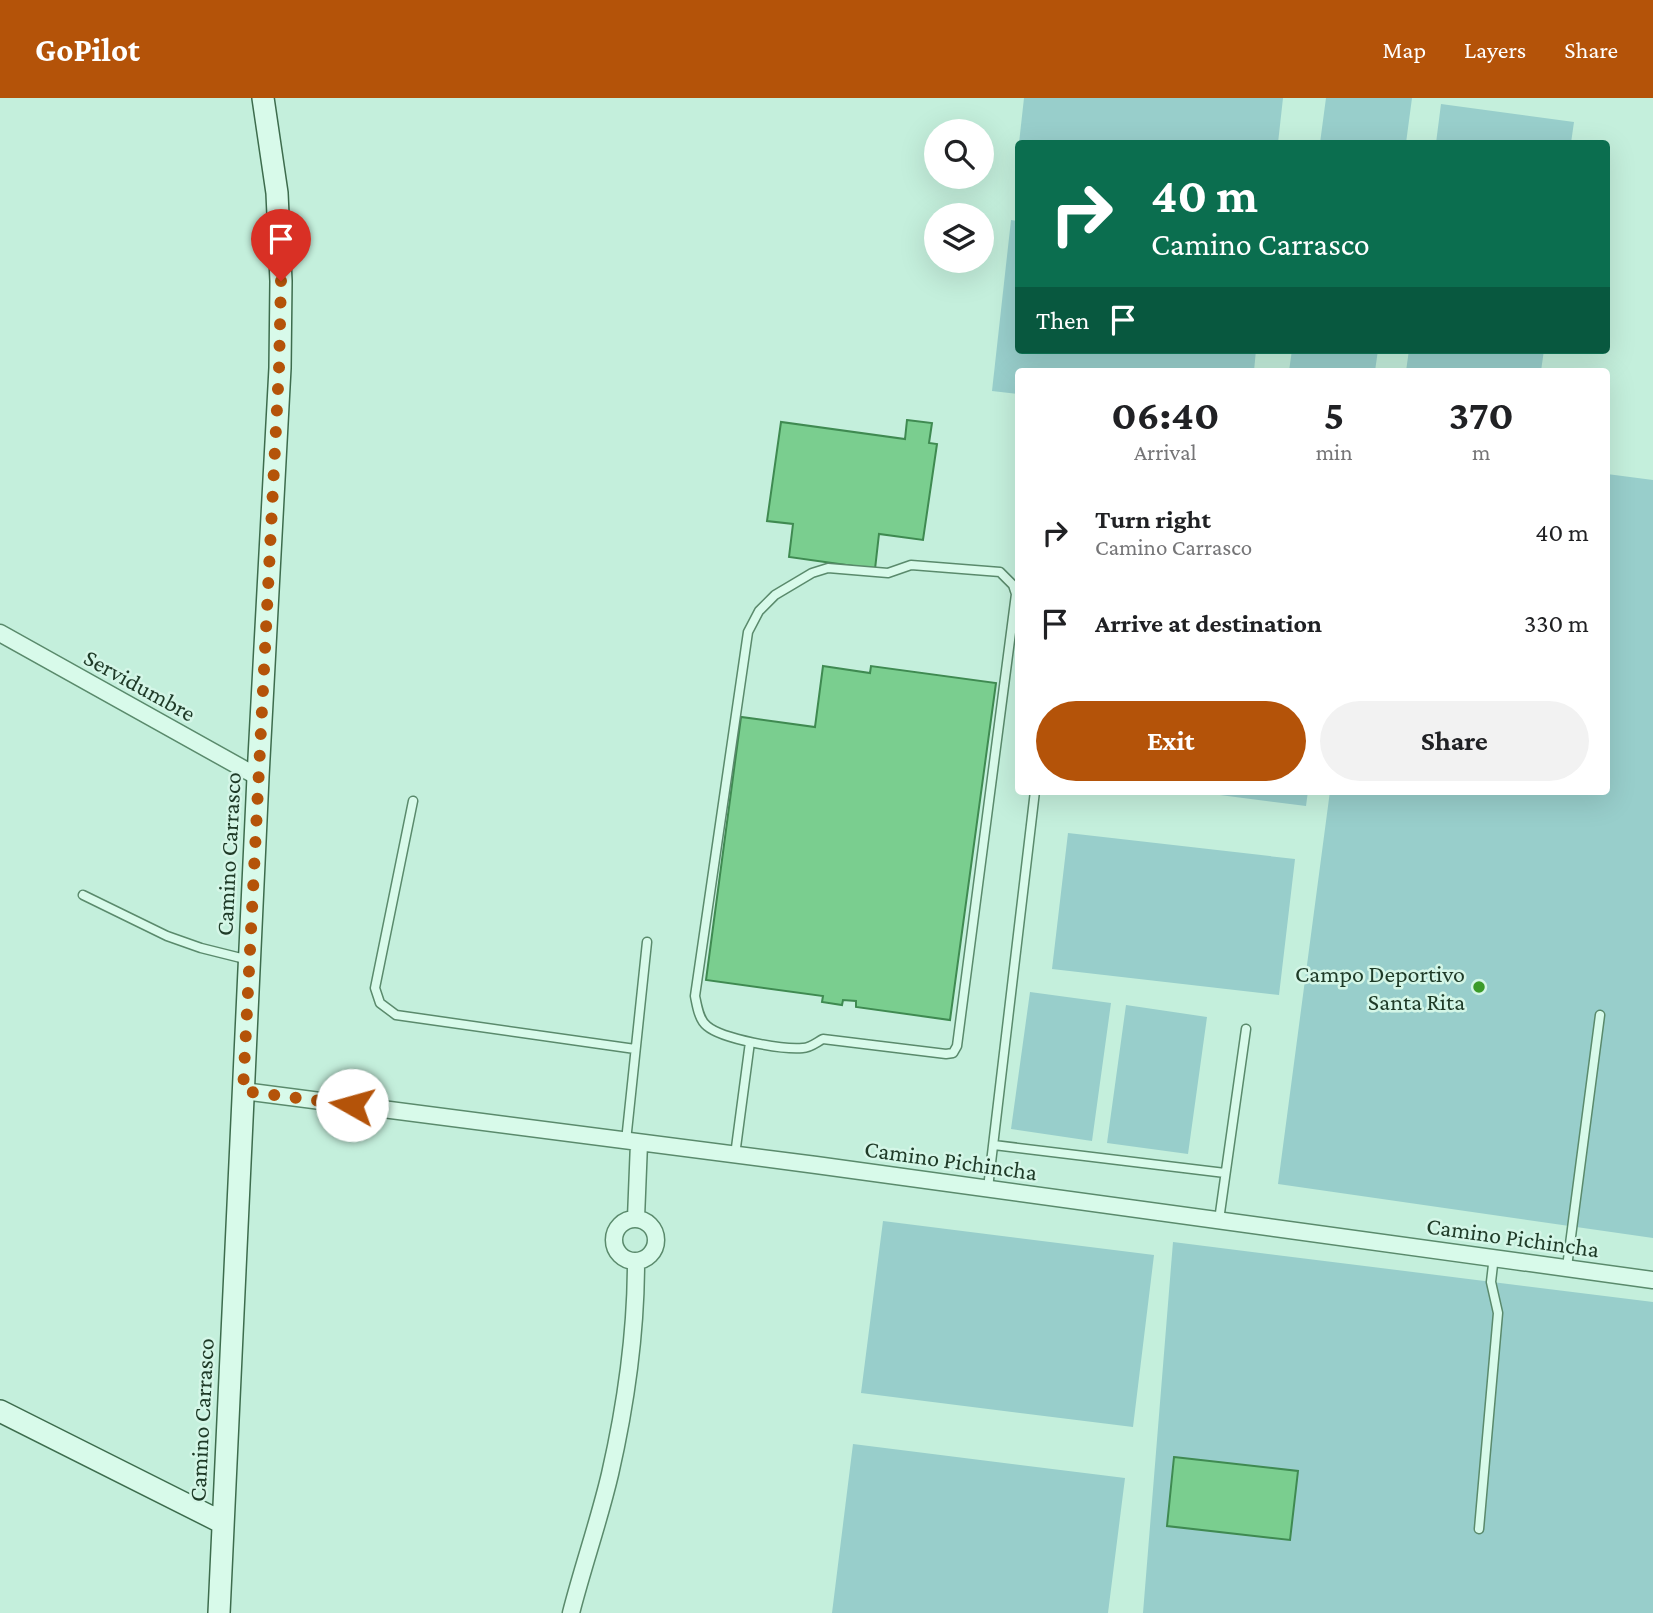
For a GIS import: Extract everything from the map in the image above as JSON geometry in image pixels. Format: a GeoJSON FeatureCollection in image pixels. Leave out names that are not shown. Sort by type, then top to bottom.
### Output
{"type":"FeatureCollection","features":[{"type":"Feature","properties":{"kind":"main road","name":"Camino Carrasco"},"geometry":{"type":"LineString","coordinates":[[219,1613],[279,368],[281,281],[277,194],[263,98]]}},
{"type":"Feature","properties":{"kind":"main road"},"geometry":{"type":"LineString","coordinates":[[0,1411],[223,1523]]}},
{"type":"Feature","properties":{"kind":"street","name":"Servidumbre"},"geometry":{"type":"LineString","coordinates":[[0,633],[258,777]]}},
{"type":"Feature","properties":{"kind":"street","name":"Camino Pichincha"},"geometry":{"type":"LineString","coordinates":[[243,1091],[988,1188],[1653,1280]]}},
{"type":"Feature","properties":{"kind":"street"},"geometry":{"type":"LineString","coordinates":[[632,1142],[636,1218]]}},
{"type":"Feature","properties":{"kind":"street"},"geometry":{"type":"LineString","coordinates":[[636,1218],[649,1222],[656,1233],[656,1246],[649,1257],[636,1262],[623,1258],[614,1247],[615,1233],[623,1222],[636,1218]]}},
{"type":"Feature","properties":{"kind":"street"},"geometry":{"type":"LineString","coordinates":[[571,1613],[609,1476],[622,1413],[632,1353],[636,1262]]}},
{"type":"Feature","properties":{"kind":"lane"},"geometry":{"type":"LineString","coordinates":[[1015,591],[1013,585],[1000,572],[911,565],[888,573],[828,568],[798,579],[775,595],[759,611],[748,632],[744,654],[695,996],[706,1026],[726,1036],[750,1042],[805,1048],[823,1040],[946,1054],[953,1052],[957,1046],[1015,614]]}},
{"type":"Feature","properties":{"kind":"lane"},"geometry":{"type":"LineString","coordinates":[[988,1188],[1035,795]]}},
{"type":"Feature","properties":{"kind":"lane"},"geometry":{"type":"LineString","coordinates":[[413,801],[375,988],[380,1003],[396,1014],[635,1049]]}},
{"type":"Feature","properties":{"kind":"lane"},"geometry":{"type":"LineString","coordinates":[[83,895],[167,936],[249,960]]}},
{"type":"Feature","properties":{"kind":"lane"},"geometry":{"type":"LineString","coordinates":[[632,1142],[635,1049],[647,942]]}},
{"type":"Feature","properties":{"kind":"lane"},"geometry":{"type":"LineString","coordinates":[[1567,1267],[1600,1015]]}},
{"type":"Feature","properties":{"kind":"lane"},"geometry":{"type":"LineString","coordinates":[[1219,1220],[1246,1029]]}},
{"type":"Feature","properties":{"kind":"lane"},"geometry":{"type":"LineString","coordinates":[[735,1155],[750,1042]]}},
{"type":"Feature","properties":{"kind":"lane"},"geometry":{"type":"LineString","coordinates":[[994,1145],[1225,1173]]}},
{"type":"Feature","properties":{"kind":"lane"},"geometry":{"type":"LineString","coordinates":[[1479,1529],[1498,1314],[1491,1282],[1494,1256]]}},
{"type":"Feature","properties":{"kind":"shaded area"},"geometry":{"type":"Polygon","coordinates":[[[1024,98],[1283,98],[1278,140],[1019,140],[1024,98]]]}},
{"type":"Feature","properties":{"kind":"shaded area"},"geometry":{"type":"Polygon","coordinates":[[[1326,98],[1412,98],[1406,140],[1320,140],[1326,98]]]}},
{"type":"Feature","properties":{"kind":"shaded area"},"geometry":{"type":"Polygon","coordinates":[[[1441,104],[1574,122],[1571,140],[1436,140],[1441,104]]]}},
{"type":"Feature","properties":{"kind":"shaded area"},"geometry":{"type":"Polygon","coordinates":[[[1011,220],[1015,221],[1015,354],[1256,354],[1254,368],[1015,368],[1015,394],[992,391],[1011,220]]]}},
{"type":"Feature","properties":{"kind":"shaded area"},"geometry":{"type":"Polygon","coordinates":[[[1291,354],[1377,354],[1375,368],[1289,368],[1291,354]]]}},
{"type":"Feature","properties":{"kind":"shaded area"},"geometry":{"type":"Polygon","coordinates":[[[1408,354],[1543,354],[1541,368],[1406,368],[1408,354]]]}},
{"type":"Feature","properties":{"kind":"shaded area","name":"Campo Deportivo Santa Rita"},"geometry":{"type":"Polygon","coordinates":[[[1610,474],[1653,480],[1653,1238],[1278,1184],[1329,795],[1610,795],[1610,474]]]}},
{"type":"Feature","properties":{"kind":"shaded area"},"geometry":{"type":"Polygon","coordinates":[[[1220,795],[1307,795],[1306,806],[1220,795]]]}},
{"type":"Feature","properties":{"kind":"shaded area"},"geometry":{"type":"Polygon","coordinates":[[[1068,833],[1295,859],[1279,995],[1052,969],[1068,833]]]}},
{"type":"Feature","properties":{"kind":"shaded area"},"geometry":{"type":"Polygon","coordinates":[[[1030,992],[1111,1003],[1092,1141],[1011,1129],[1030,992]]]}},
{"type":"Feature","properties":{"kind":"shaded area"},"geometry":{"type":"Polygon","coordinates":[[[1126,1005],[1207,1017],[1188,1154],[1107,1143],[1126,1005]]]}},
{"type":"Feature","properties":{"kind":"shaded area"},"geometry":{"type":"Polygon","coordinates":[[[883,1221],[1154,1255],[1133,1427],[861,1393],[883,1221]]]}},
{"type":"Feature","properties":{"kind":"shaded area"},"geometry":{"type":"Polygon","coordinates":[[[1173,1242],[1653,1302],[1653,1613],[1143,1613],[1173,1242]]]}},
{"type":"Feature","properties":{"kind":"shaded area"},"geometry":{"type":"Polygon","coordinates":[[[853,1444],[1125,1478],[1108,1613],[832,1613],[853,1444]]]}},
{"type":"Feature","properties":{"kind":"building"},"geometry":{"type":"Polygon","coordinates":[[[907,420],[932,423],[929,443],[937,444],[923,540],[879,534],[875,569],[789,557],[793,524],[767,521],[781,422],[905,439],[907,420]]]}},
{"type":"Feature","properties":{"kind":"building"},"geometry":{"type":"Polygon","coordinates":[[[823,666],[870,673],[871,666],[996,683],[950,1020],[856,1007],[856,1001],[843,1000],[842,1005],[822,1002],[823,996],[706,980],[741,717],[815,727],[823,666]]]}},
{"type":"Feature","properties":{"kind":"building"},"geometry":{"type":"Polygon","coordinates":[[[1174,1457],[1298,1471],[1290,1540],[1167,1526],[1174,1457]]]}},
{"type":"Feature","properties":{"kind":"place","name":"Campo Deportivo Santa Rita"},"geometry":{"type":"Point","coordinates":[1479,987]}},
{"type":"Feature","properties":{"kind":"route"},"geometry":{"type":"LineString","coordinates":[[281,281],[243,1091],[352,1105]]}}]}
